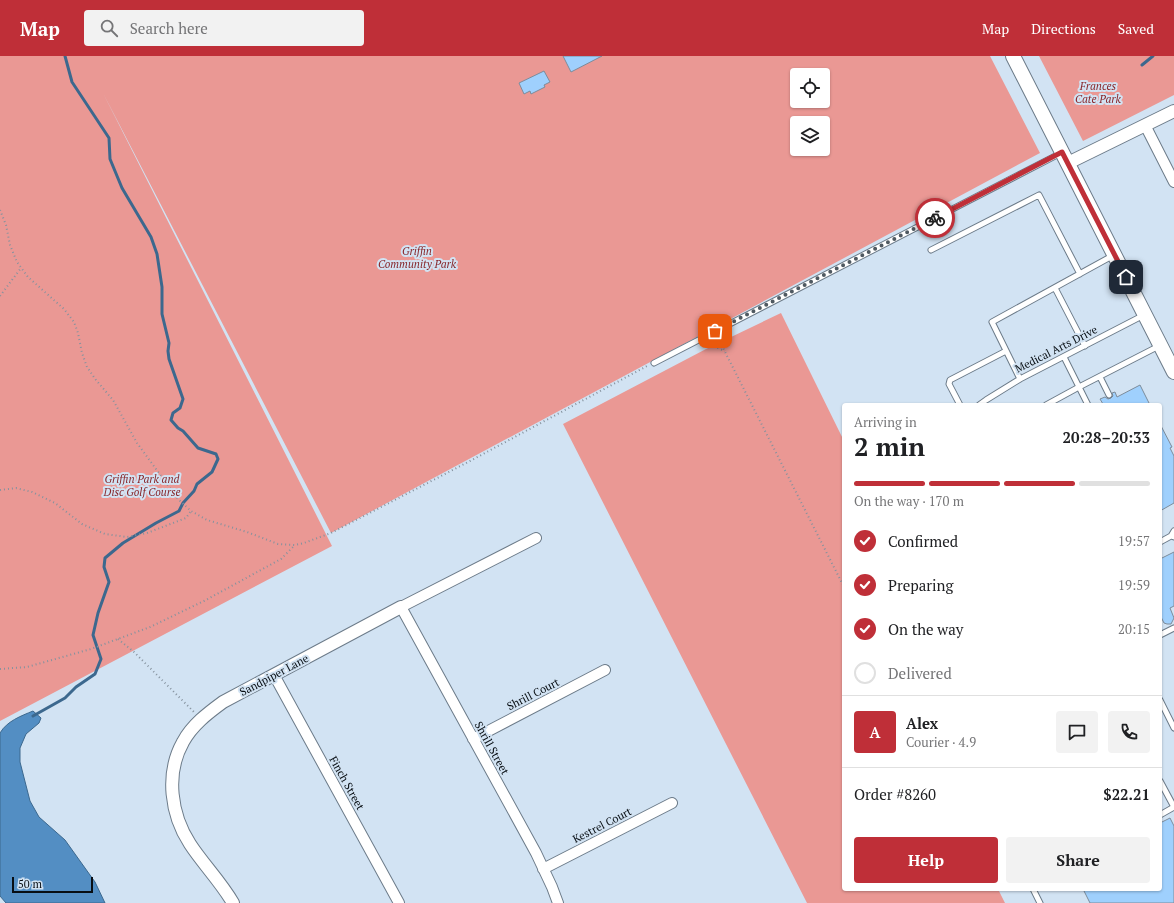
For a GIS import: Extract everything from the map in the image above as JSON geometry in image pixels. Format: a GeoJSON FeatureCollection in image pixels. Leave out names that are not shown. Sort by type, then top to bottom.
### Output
{"type":"FeatureCollection","features":[{"type":"Feature","properties":{"kind":"main road"},"geometry":{"type":"LineString","coordinates":[[1013,56],[1174,372]]}},
{"type":"Feature","properties":{"kind":"street"},"geometry":{"type":"LineString","coordinates":[[1065,158],[1145,125],[1174,111]]}},
{"type":"Feature","properties":{"kind":"street"},"geometry":{"type":"LineString","coordinates":[[1145,125],[1174,182]]}},
{"type":"Feature","properties":{"kind":"street","name":"Sandpiper Lane"},"geometry":{"type":"LineString","coordinates":[[233,903],[189,843],[176,816],[172,787],[176,758],[182,743],[190,730],[201,719],[223,702],[401,607],[536,538]]}},
{"type":"Feature","properties":{"kind":"street","name":"Shrill Street"},"geometry":{"type":"LineString","coordinates":[[401,607],[543,869],[558,903]]}},
{"type":"Feature","properties":{"kind":"street","name":"Shrill Court"},"geometry":{"type":"LineString","coordinates":[[473,739],[605,670]]}},
{"type":"Feature","properties":{"kind":"street","name":"Finch Street"},"geometry":{"type":"LineString","coordinates":[[274,675],[399,903]]}},
{"type":"Feature","properties":{"kind":"street","name":"Kestrel Court"},"geometry":{"type":"LineString","coordinates":[[543,869],[672,803]]}},
{"type":"Feature","properties":{"kind":"lane"},"geometry":{"type":"LineString","coordinates":[[654,363],[706,335],[1065,158]]}},
{"type":"Feature","properties":{"kind":"lane"},"geometry":{"type":"LineString","coordinates":[[930,250],[1038,195],[1080,274]]}},
{"type":"Feature","properties":{"kind":"lane"},"geometry":{"type":"LineString","coordinates":[[1020,379],[992,322],[1115,255]]}},
{"type":"Feature","properties":{"kind":"lane"},"geometry":{"type":"LineString","coordinates":[[1055,288],[1085,346]]}},
{"type":"Feature","properties":{"kind":"lane","name":"Medical Arts Drive"},"geometry":{"type":"LineString","coordinates":[[982,403],[1020,379],[1144,314]]}},
{"type":"Feature","properties":{"kind":"lane"},"geometry":{"type":"LineString","coordinates":[[1050,403],[1160,345]]}},
{"type":"Feature","properties":{"kind":"lane"},"geometry":{"type":"LineString","coordinates":[[959,403],[948,384],[950,380],[1006,351]]}},
{"type":"Feature","properties":{"kind":"lane"},"geometry":{"type":"LineString","coordinates":[[1064,357],[1087,403]]}},
{"type":"Feature","properties":{"kind":"lane"},"geometry":{"type":"LineString","coordinates":[[1100,376],[1109,395]]}},
{"type":"Feature","properties":{"kind":"lane"},"geometry":{"type":"LineString","coordinates":[[1162,541],[1172,537],[1174,531]]}},
{"type":"Feature","properties":{"kind":"lane"},"geometry":{"type":"LineString","coordinates":[[1162,634],[1174,628]]}},
{"type":"Feature","properties":{"kind":"lane"},"geometry":{"type":"LineString","coordinates":[[1162,704],[1174,728]]}},
{"type":"Feature","properties":{"kind":"lane"},"geometry":{"type":"LineString","coordinates":[[1162,785],[1174,807],[1162,813]]}},
{"type":"Feature","properties":{"kind":"lane"},"geometry":{"type":"LineString","coordinates":[[1034,891],[1040,903]]}},
{"type":"Feature","properties":{"kind":"path"},"geometry":{"type":"LineString","coordinates":[[0,210],[6,225],[10,245],[22,268],[28,277],[64,309],[74,322],[87,367],[96,380],[114,400],[137,443],[184,506],[207,520],[247,532],[278,544],[295,545],[321,538],[654,363]]}},
{"type":"Feature","properties":{"kind":"path"},"geometry":{"type":"LineString","coordinates":[[0,296],[22,268]]}},
{"type":"Feature","properties":{"kind":"path"},"geometry":{"type":"LineString","coordinates":[[715,331],[842,583]]}},
{"type":"Feature","properties":{"kind":"path"},"geometry":{"type":"LineString","coordinates":[[706,335],[719,349],[726,352]]}},
{"type":"Feature","properties":{"kind":"path"},"geometry":{"type":"LineString","coordinates":[[0,490],[16,488],[32,492],[55,504],[82,524],[105,534],[127,537],[148,533],[186,518],[191,511]]}},
{"type":"Feature","properties":{"kind":"path"},"geometry":{"type":"LineString","coordinates":[[0,669],[27,667],[91,649],[150,626],[204,601],[281,559],[295,545]]}},
{"type":"Feature","properties":{"kind":"path"},"geometry":{"type":"LineString","coordinates":[[118,639],[134,652],[201,719]]}},
{"type":"Feature","properties":{"kind":"green space","name":"Griffin Community Park"},"geometry":{"type":"Polygon","coordinates":[[[0,56],[990,56],[1040,153],[331,533],[103,93],[332,546],[0,721],[0,56]]]}},
{"type":"Feature","properties":{"kind":"green space","name":"Frances Cate Park"},"geometry":{"type":"Polygon","coordinates":[[[1039,56],[1174,56],[1174,95],[1083,141],[1039,56]]]}},
{"type":"Feature","properties":{"kind":"green space"},"geometry":{"type":"Polygon","coordinates":[[[781,313],[842,437],[842,891],[999,891],[1005,903],[807,903],[563,424],[706,349],[781,313]]]}},
{"type":"Feature","properties":{"kind":"water"},"geometry":{"type":"Polygon","coordinates":[[[33,711],[41,718],[39,723],[26,734],[20,748],[20,762],[30,801],[39,817],[65,840],[95,882],[105,903],[6,903],[0,896],[0,733],[10,722],[33,711]]]}},
{"type":"Feature","properties":{"kind":"building"},"geometry":{"type":"Polygon","coordinates":[[[563,56],[602,56],[571,72],[563,56]]]}},
{"type":"Feature","properties":{"kind":"building"},"geometry":{"type":"Polygon","coordinates":[[[544,71],[550,82],[544,85],[545,87],[531,94],[530,91],[524,94],[519,83],[544,71]]]}},
{"type":"Feature","properties":{"kind":"building"},"geometry":{"type":"Polygon","coordinates":[[[1140,385],[1149,403],[1102,403],[1100,399],[1105,397],[1108,399],[1111,398],[1113,396],[1112,393],[1115,392],[1117,397],[1140,385]]]}},
{"type":"Feature","properties":{"kind":"building"},"geometry":{"type":"Polygon","coordinates":[[[1162,428],[1172,447],[1170,448],[1174,456],[1174,503],[1162,510],[1162,428]]]}},
{"type":"Feature","properties":{"kind":"building"},"geometry":{"type":"Polygon","coordinates":[[[1174,552],[1174,606],[1170,608],[1174,618],[1171,624],[1164,623],[1162,619],[1162,558],[1174,552]]]}},
{"type":"Feature","properties":{"kind":"building"},"geometry":{"type":"Polygon","coordinates":[[[1170,818],[1174,826],[1174,903],[1090,903],[1084,891],[1162,891],[1162,822],[1170,818]]]}},
{"type":"Feature","properties":{"kind":"waterway"},"geometry":{"type":"LineString","coordinates":[[33,716],[65,698],[76,687],[95,674],[101,659],[93,635],[98,613],[109,582],[104,567],[105,558],[123,543],[179,511],[183,503],[194,491],[197,484],[212,472],[218,459],[216,454],[198,448],[171,420],[173,413],[180,408],[183,399],[169,359],[169,343],[162,314],[162,287],[157,254],[151,237],[122,188],[110,159],[109,138],[72,82],[65,56]]}},
{"type":"Feature","properties":{"kind":"waterway"},"geometry":{"type":"LineString","coordinates":[[1142,65],[1153,56]]}},
{"type":"Feature","properties":{"kind":"way so far"},"geometry":{"type":"LineString","coordinates":[[715,331],[935,218]]}},
{"type":"Feature","properties":{"kind":"route"},"geometry":{"type":"LineString","coordinates":[[935,218],[1062,152],[1126,277]]}},
{"type":"Feature","properties":{"kind":"park label","name":"Griffin Park and Disc Golf Course"},"geometry":{"type":"Point","coordinates":[142,485]}}]}
